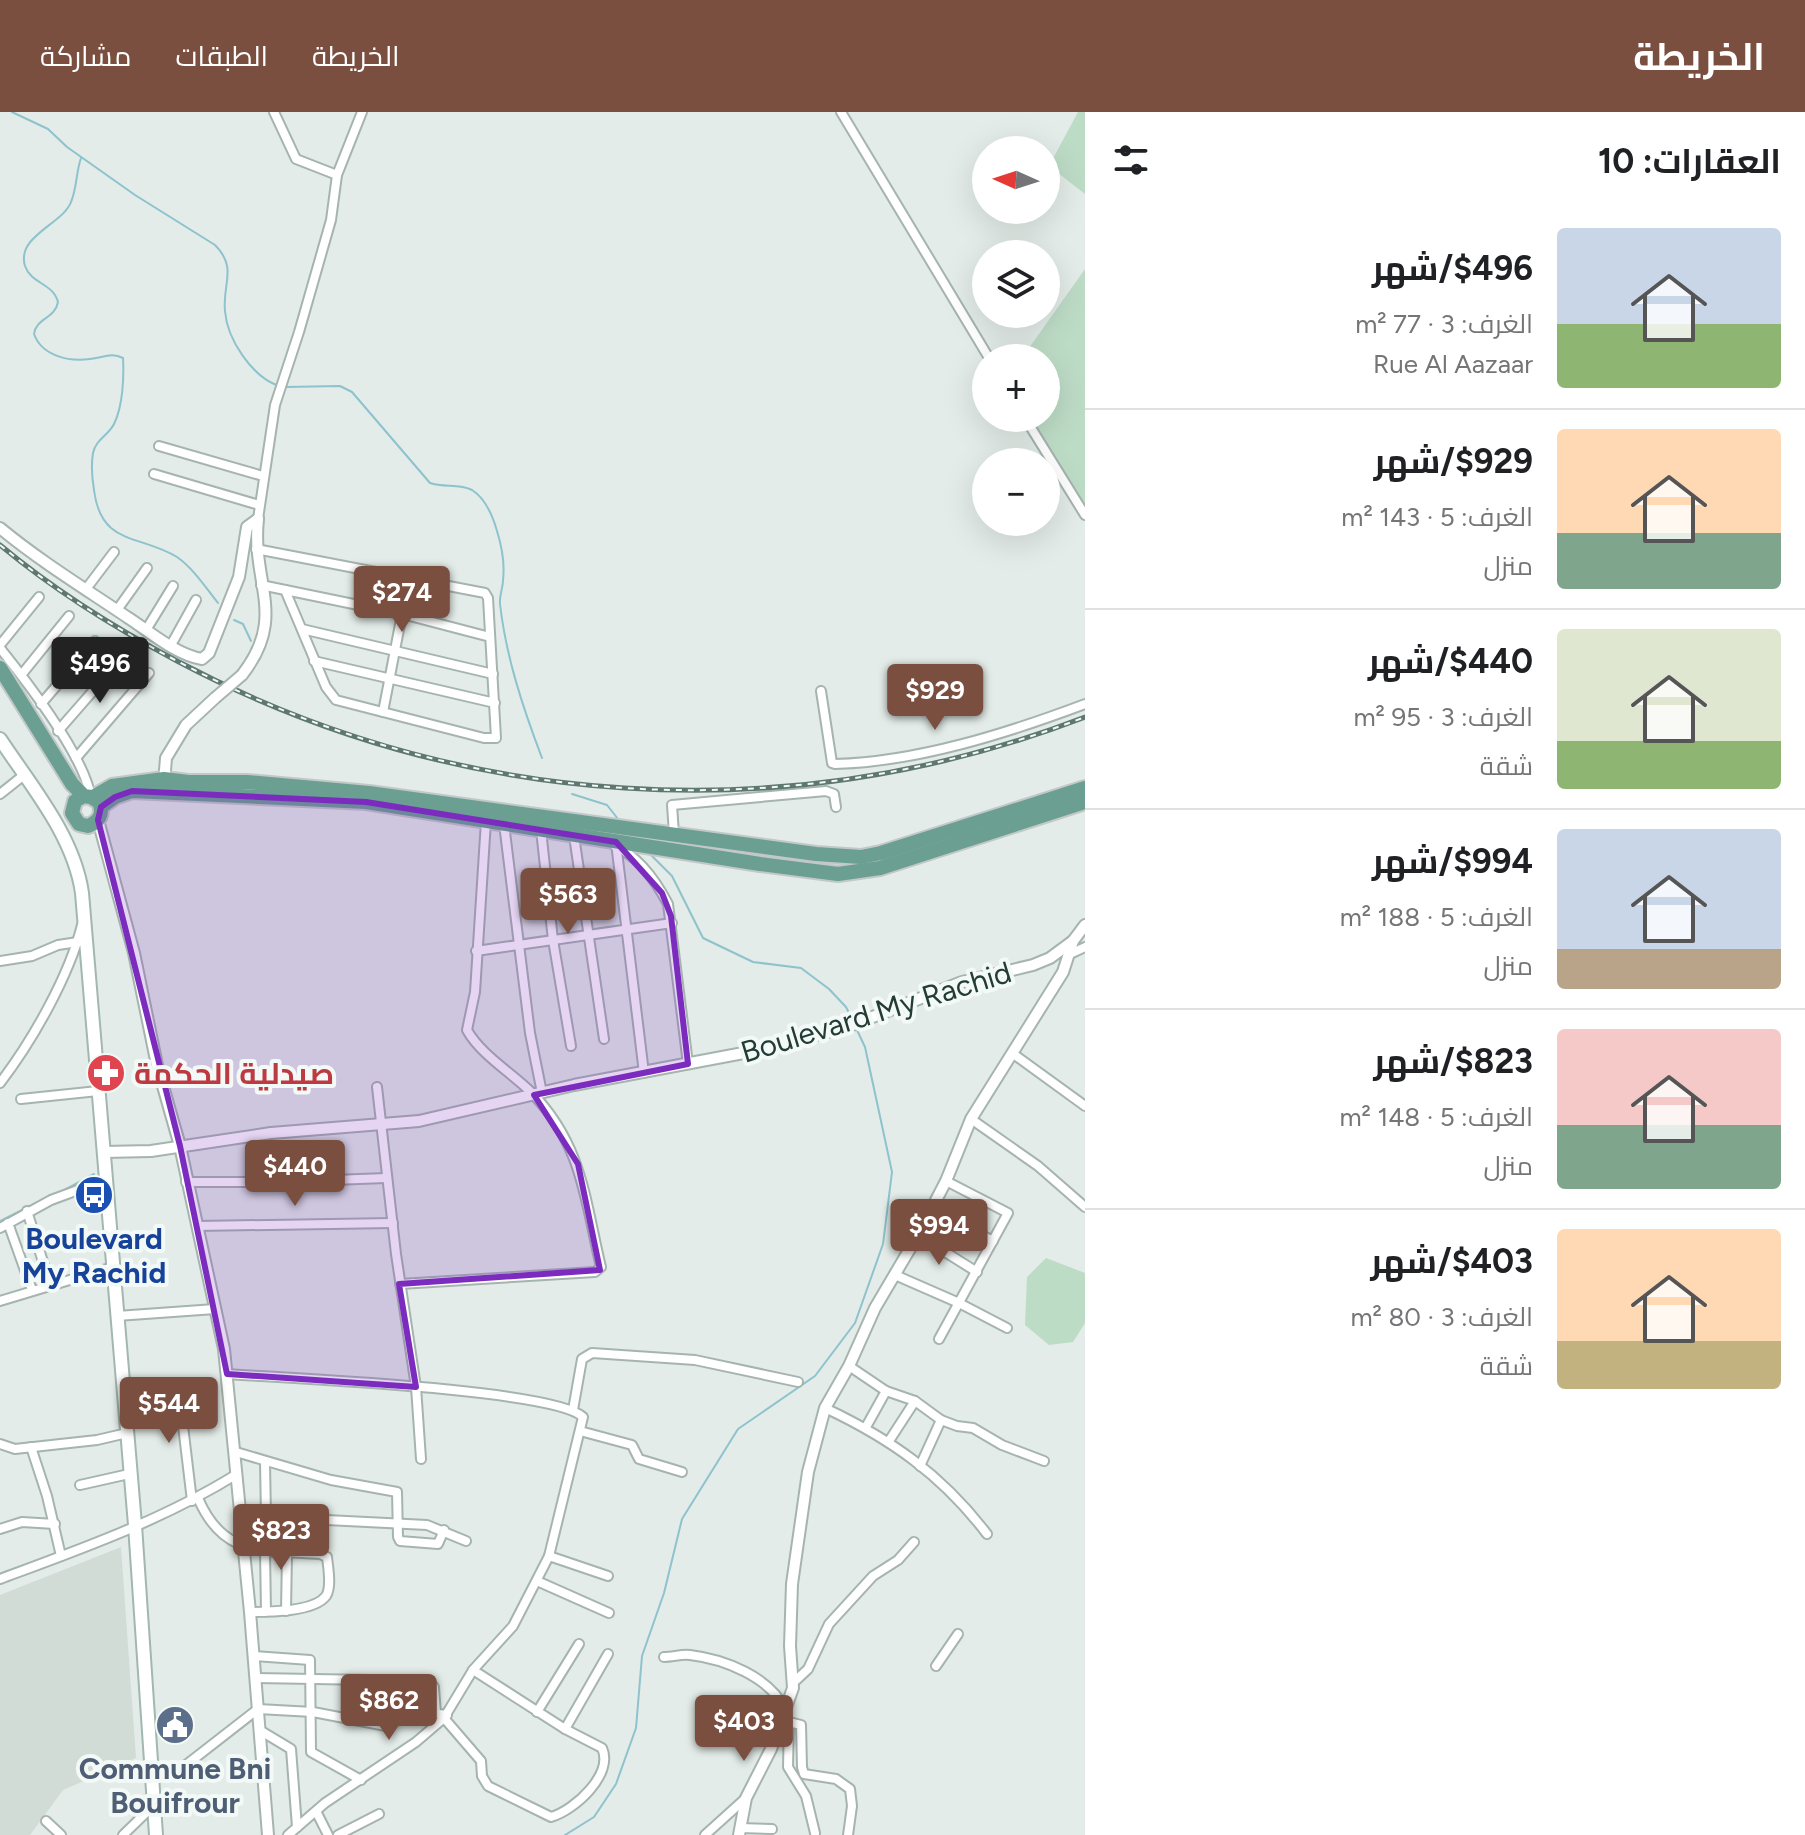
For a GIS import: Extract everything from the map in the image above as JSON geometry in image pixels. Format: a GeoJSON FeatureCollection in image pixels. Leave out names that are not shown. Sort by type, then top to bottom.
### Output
{"type":"FeatureCollection","features":[{"type":"Feature","properties":{"kind":"main road"},"geometry":{"type":"LineString","coordinates":[[0,668],[72,784],[90,807]]}},
{"type":"Feature","properties":{"kind":"main road"},"geometry":{"type":"LineString","coordinates":[[0,682],[67,788],[90,807]]}},
{"type":"Feature","properties":{"kind":"main road"},"geometry":{"type":"LineString","coordinates":[[0,739],[66,844],[79,875],[135,1525],[156,1835]]}},
{"type":"Feature","properties":{"kind":"main road"},"geometry":{"type":"LineString","coordinates":[[90,807],[132,791],[163,786],[247,782],[369,793],[816,854],[861,857],[1085,788]]}},
{"type":"Feature","properties":{"kind":"main road"},"geometry":{"type":"LineString","coordinates":[[163,786],[366,802],[615,844],[838,874],[880,868],[1085,802]]}},
{"type":"Feature","properties":{"kind":"street"},"geometry":{"type":"LineString","coordinates":[[274,112],[296,159],[337,175]]}},
{"type":"Feature","properties":{"kind":"street"},"geometry":{"type":"LineString","coordinates":[[163,786],[166,758],[186,725],[242,675],[257,655],[264,635],[266,606],[256,549],[263,476],[278,396],[331,220],[337,175],[362,112]]}},
{"type":"Feature","properties":{"kind":"street"},"geometry":{"type":"LineString","coordinates":[[841,112],[981,344]]}},
{"type":"Feature","properties":{"kind":"street"},"geometry":{"type":"LineString","coordinates":[[1034,432],[1085,515]]}},
{"type":"Feature","properties":{"kind":"street"},"geometry":{"type":"LineString","coordinates":[[159,446],[263,476]]}},
{"type":"Feature","properties":{"kind":"street"},"geometry":{"type":"LineString","coordinates":[[154,474],[259,505]]}},
{"type":"Feature","properties":{"kind":"street"},"geometry":{"type":"LineString","coordinates":[[0,528],[146,630],[197,658],[207,656],[239,577],[247,527],[258,519]]}},
{"type":"Feature","properties":{"kind":"street"},"geometry":{"type":"LineString","coordinates":[[256,549],[485,593],[488,598],[498,736],[494,739],[336,700],[326,687],[285,590]]}},
{"type":"Feature","properties":{"kind":"street"},"geometry":{"type":"LineString","coordinates":[[86,589],[114,552]]}},
{"type":"Feature","properties":{"kind":"street"},"geometry":{"type":"LineString","coordinates":[[117,610],[147,568]]}},
{"type":"Feature","properties":{"kind":"street"},"geometry":{"type":"LineString","coordinates":[[383,712],[409,578]]}},
{"type":"Feature","properties":{"kind":"street"},"geometry":{"type":"LineString","coordinates":[[261,585],[402,614],[490,637]]}},
{"type":"Feature","properties":{"kind":"street"},"geometry":{"type":"LineString","coordinates":[[146,630],[173,586]]}},
{"type":"Feature","properties":{"kind":"street"},"geometry":{"type":"LineString","coordinates":[[39,597],[0,646],[22,674],[85,776],[90,807],[134,953],[157,1065],[180,1146],[227,1374],[245,1548],[268,1835]]}},
{"type":"Feature","properties":{"kind":"street"},"geometry":{"type":"LineString","coordinates":[[171,645],[196,600]]}},
{"type":"Feature","properties":{"kind":"street"},"geometry":{"type":"LineString","coordinates":[[22,674],[69,616]]}},
{"type":"Feature","properties":{"kind":"street"},"geometry":{"type":"LineString","coordinates":[[302,629],[493,674]]}},
{"type":"Feature","properties":{"kind":"street"},"geometry":{"type":"LineString","coordinates":[[41,704],[95,641]]}},
{"type":"Feature","properties":{"kind":"street"},"geometry":{"type":"LineString","coordinates":[[58,731],[127,652]]}},
{"type":"Feature","properties":{"kind":"street"},"geometry":{"type":"LineString","coordinates":[[314,661],[495,703]]}},
{"type":"Feature","properties":{"kind":"street"},"geometry":{"type":"LineString","coordinates":[[76,758],[149,673]]}},
{"type":"Feature","properties":{"kind":"street"},"geometry":{"type":"LineString","coordinates":[[821,691],[832,763],[835,764],[857,764],[995,735],[1085,704]]}},
{"type":"Feature","properties":{"kind":"street"},"geometry":{"type":"LineString","coordinates":[[0,794],[24,775]]}},
{"type":"Feature","properties":{"kind":"street"},"geometry":{"type":"LineString","coordinates":[[674,834],[672,805],[816,791],[834,794],[836,807]]}},
{"type":"Feature","properties":{"kind":"street"},"geometry":{"type":"LineString","coordinates":[[400,1284],[600,1270],[594,1227],[578,1164],[566,1141],[538,1094],[467,1032],[475,992],[486,821]]}},
{"type":"Feature","properties":{"kind":"street"},"geometry":{"type":"LineString","coordinates":[[504,824],[538,1094]]}},
{"type":"Feature","properties":{"kind":"street"},"geometry":{"type":"LineString","coordinates":[[541,830],[553,940],[571,1046]]}},
{"type":"Feature","properties":{"kind":"street"},"geometry":{"type":"LineString","coordinates":[[574,836],[604,1039]]}},
{"type":"Feature","properties":{"kind":"street"},"geometry":{"type":"LineString","coordinates":[[615,844],[655,882],[668,904],[688,1064]]}},
{"type":"Feature","properties":{"kind":"street"},"geometry":{"type":"LineString","coordinates":[[615,844],[644,1073]]}},
{"type":"Feature","properties":{"kind":"street"},"geometry":{"type":"LineString","coordinates":[[0,1083],[46,1008],[78,942],[84,918]]}},
{"type":"Feature","properties":{"kind":"street"},"geometry":{"type":"LineString","coordinates":[[476,951],[672,923]]}},
{"type":"Feature","properties":{"kind":"street"},"geometry":{"type":"LineString","coordinates":[[815,1833],[806,1796],[788,1767],[786,1718],[791,1690],[792,1584],[808,1472],[818,1428],[875,1308],[946,1181],[971,1119],[1063,972],[1073,941],[1085,925]]}},
{"type":"Feature","properties":{"kind":"street","name":"Boulevard My Rachid"},"geometry":{"type":"LineString","coordinates":[[104,1152],[151,1151],[271,1133],[431,1119],[688,1064],[847,1027],[962,982],[1042,962],[1073,941]]}},
{"type":"Feature","properties":{"kind":"street"},"geometry":{"type":"LineString","coordinates":[[0,961],[32,956],[58,945],[78,942]]}},
{"type":"Feature","properties":{"kind":"street"},"geometry":{"type":"LineString","coordinates":[[1070,954],[1085,947]]}},
{"type":"Feature","properties":{"kind":"street"},"geometry":{"type":"LineString","coordinates":[[1012,1053],[1085,1106]]}},
{"type":"Feature","properties":{"kind":"street"},"geometry":{"type":"LineString","coordinates":[[377,1087],[386,1178],[416,1387],[421,1459]]}},
{"type":"Feature","properties":{"kind":"street"},"geometry":{"type":"LineString","coordinates":[[21,1099],[98,1091]]}},
{"type":"Feature","properties":{"kind":"street"},"geometry":{"type":"LineString","coordinates":[[971,1119],[1038,1166],[1085,1207]]}},
{"type":"Feature","properties":{"kind":"street"},"geometry":{"type":"LineString","coordinates":[[186,1182],[386,1178]]}},
{"type":"Feature","properties":{"kind":"street"},"geometry":{"type":"LineString","coordinates":[[32,1290],[4,1226],[27,1211],[105,1180]]}},
{"type":"Feature","properties":{"kind":"street"},"geometry":{"type":"LineString","coordinates":[[939,1339],[1008,1213],[946,1181]]}},
{"type":"Feature","properties":{"kind":"street"},"geometry":{"type":"LineString","coordinates":[[931,1208],[993,1241]]}},
{"type":"Feature","properties":{"kind":"street"},"geometry":{"type":"LineString","coordinates":[[27,1211],[50,1284]]}},
{"type":"Feature","properties":{"kind":"street"},"geometry":{"type":"LineString","coordinates":[[197,1226],[393,1223]]}},
{"type":"Feature","properties":{"kind":"street"},"geometry":{"type":"LineString","coordinates":[[918,1235],[977,1272]]}},
{"type":"Feature","properties":{"kind":"street"},"geometry":{"type":"LineString","coordinates":[[0,1301],[113,1267]]}},
{"type":"Feature","properties":{"kind":"street"},"geometry":{"type":"LineString","coordinates":[[895,1275],[1007,1328]]}},
{"type":"Feature","properties":{"kind":"street"},"geometry":{"type":"LineString","coordinates":[[117,1316],[215,1309]]}},
{"type":"Feature","properties":{"kind":"street"},"geometry":{"type":"LineString","coordinates":[[573,1410],[582,1359],[592,1353],[695,1360],[798,1382]]}},
{"type":"Feature","properties":{"kind":"street"},"geometry":{"type":"LineString","coordinates":[[849,1366],[886,1391],[915,1401],[941,1420],[973,1428],[1002,1445],[1044,1461]]}},
{"type":"Feature","properties":{"kind":"street"},"geometry":{"type":"LineString","coordinates":[[227,1374],[416,1387],[513,1398],[573,1410],[583,1417],[549,1556],[509,1632],[473,1670],[442,1716],[416,1742],[316,1811],[288,1835]]}},
{"type":"Feature","properties":{"kind":"street"},"geometry":{"type":"LineString","coordinates":[[178,1384],[195,1500],[214,1525],[245,1548],[327,1557],[328,1583],[324,1598],[286,1611],[250,1612]]}},
{"type":"Feature","properties":{"kind":"street"},"geometry":{"type":"LineString","coordinates":[[866,1427],[886,1391]]}},
{"type":"Feature","properties":{"kind":"street"},"geometry":{"type":"LineString","coordinates":[[889,1441],[915,1401]]}},
{"type":"Feature","properties":{"kind":"street"},"geometry":{"type":"LineString","coordinates":[[825,1408],[889,1441],[956,1497],[987,1534]]}},
{"type":"Feature","properties":{"kind":"street"},"geometry":{"type":"LineString","coordinates":[[920,1466],[941,1420]]}},
{"type":"Feature","properties":{"kind":"street"},"geometry":{"type":"LineString","coordinates":[[580,1431],[632,1445],[639,1459],[682,1472]]}},
{"type":"Feature","properties":{"kind":"street"},"geometry":{"type":"LineString","coordinates":[[0,1444],[12,1450],[97,1440],[127,1433]]}},
{"type":"Feature","properties":{"kind":"street"},"geometry":{"type":"LineString","coordinates":[[31,1447],[55,1524],[61,1556]]}},
{"type":"Feature","properties":{"kind":"street"},"geometry":{"type":"LineString","coordinates":[[236,1452],[331,1480],[396,1491],[400,1541],[438,1544],[444,1530]]}},
{"type":"Feature","properties":{"kind":"street"},"geometry":{"type":"LineString","coordinates":[[265,1462],[266,1612]]}},
{"type":"Feature","properties":{"kind":"street"},"geometry":{"type":"LineString","coordinates":[[80,1485],[129,1474]]}},
{"type":"Feature","properties":{"kind":"street"},"geometry":{"type":"LineString","coordinates":[[0,1579],[195,1500],[237,1474]]}},
{"type":"Feature","properties":{"kind":"street"},"geometry":{"type":"LineString","coordinates":[[266,1517],[427,1525],[466,1541]]}},
{"type":"Feature","properties":{"kind":"street"},"geometry":{"type":"LineString","coordinates":[[0,1529],[22,1522],[55,1524]]}},
{"type":"Feature","properties":{"kind":"street"},"geometry":{"type":"LineString","coordinates":[[791,1690],[808,1669],[829,1624],[869,1580],[898,1560],[914,1542]]}},
{"type":"Feature","properties":{"kind":"street"},"geometry":{"type":"LineString","coordinates":[[286,1611],[287,1553]]}},
{"type":"Feature","properties":{"kind":"street"},"geometry":{"type":"LineString","coordinates":[[549,1556],[608,1576]]}},
{"type":"Feature","properties":{"kind":"street"},"geometry":{"type":"LineString","coordinates":[[537,1581],[609,1613]]}},
{"type":"Feature","properties":{"kind":"street"},"geometry":{"type":"LineString","coordinates":[[936,1666],[958,1634]]}},
{"type":"Feature","properties":{"kind":"street"},"geometry":{"type":"LineString","coordinates":[[537,1712],[579,1644]]}},
{"type":"Feature","properties":{"kind":"street"},"geometry":{"type":"LineString","coordinates":[[565,1729],[608,1654]]}},
{"type":"Feature","properties":{"kind":"street"},"geometry":{"type":"LineString","coordinates":[[254,1656],[307,1658],[311,1663],[311,1752],[361,1780]]}},
{"type":"Feature","properties":{"kind":"street"},"geometry":{"type":"LineString","coordinates":[[664,1657],[693,1656],[748,1673],[773,1689],[786,1718],[801,1725],[804,1774],[836,1779],[850,1789],[852,1806],[848,1835]]}},
{"type":"Feature","properties":{"kind":"street"},"geometry":{"type":"LineString","coordinates":[[256,1678],[429,1681],[433,1683],[442,1716],[478,1756],[488,1786],[550,1817],[564,1812],[592,1788],[605,1758],[602,1748],[565,1729],[473,1670]]}},
{"type":"Feature","properties":{"kind":"street"},"geometry":{"type":"LineString","coordinates":[[396,1720],[397,1681]]}},
{"type":"Feature","properties":{"kind":"street"},"geometry":{"type":"LineString","coordinates":[[153,1778],[177,1772],[258,1709],[313,1712],[386,1726],[413,1711],[442,1716]]}},
{"type":"Feature","properties":{"kind":"street"},"geometry":{"type":"LineString","coordinates":[[772,1829],[739,1831],[746,1798],[786,1718]]}},
{"type":"Feature","properties":{"kind":"street"},"geometry":{"type":"LineString","coordinates":[[261,1731],[291,1749],[297,1827]]}},
{"type":"Feature","properties":{"kind":"street"},"geometry":{"type":"LineString","coordinates":[[705,1835],[746,1798]]}},
{"type":"Feature","properties":{"kind":"street"},"geometry":{"type":"LineString","coordinates":[[123,1835],[154,1805]]}},
{"type":"Feature","properties":{"kind":"street"},"geometry":{"type":"LineString","coordinates":[[316,1811],[328,1835]]}},
{"type":"Feature","properties":{"kind":"street"},"geometry":{"type":"LineString","coordinates":[[338,1835],[357,1831],[379,1814]]}},
{"type":"Feature","properties":{"kind":"street"},"geometry":{"type":"LineString","coordinates":[[46,1821],[61,1835]]}},
{"type":"Feature","properties":{"kind":"highlighted area"},"geometry":{"type":"Polygon","coordinates":[[[132,791],[366,802],[616,842],[662,893],[671,916],[688,1064],[534,1095],[578,1164],[600,1270],[399,1284],[416,1387],[227,1374],[180,1146],[98,820],[101,807],[115,797],[132,791]]]}},
{"type":"Feature","properties":{"kind":"shaded area"},"geometry":{"type":"Polygon","coordinates":[[[121,1547],[136,1758],[63,1790],[30,1835],[0,1835],[0,1595],[121,1547]]]}},
{"type":"Feature","properties":{"kind":"green space"},"geometry":{"type":"Polygon","coordinates":[[[1078,112],[1085,112],[1085,194],[1060,175],[1060,146],[1078,112]]]}},
{"type":"Feature","properties":{"kind":"green space"},"geometry":{"type":"Polygon","coordinates":[[[1085,269],[1085,508],[1060,467],[1060,448],[1048,448],[1039,432],[1060,432],[1060,344],[1032,344],[1043,328],[1060,328],[1060,304],[1085,269]]]}},
{"type":"Feature","properties":{"kind":"green space"},"geometry":{"type":"Polygon","coordinates":[[[1046,1258],[1085,1273],[1085,1323],[1073,1342],[1049,1345],[1025,1325],[1027,1277],[1046,1258]]]}},
{"type":"Feature","properties":{"kind":"waterway"},"geometry":{"type":"LineString","coordinates":[[12,112],[48,129],[67,147],[135,195],[215,245],[226,261],[225,311],[230,333],[251,366],[279,386]]}},
{"type":"Feature","properties":{"kind":"waterway"},"geometry":{"type":"LineString","coordinates":[[81,158],[71,202],[59,217],[33,238],[24,256],[28,272],[52,291],[58,302],[34,334],[43,348],[57,356],[82,360],[111,355],[123,358],[117,417],[93,453],[92,476],[98,508],[113,530],[177,557],[199,578],[218,603]]}},
{"type":"Feature","properties":{"kind":"waterway"},"geometry":{"type":"LineString","coordinates":[[285,387],[340,386],[352,392],[430,483],[467,488],[477,493],[485,503],[503,555],[500,601],[506,643],[542,758]]}},
{"type":"Feature","properties":{"kind":"waterway"},"geometry":{"type":"LineString","coordinates":[[234,620],[243,624],[251,641]]}},
{"type":"Feature","properties":{"kind":"waterway"},"geometry":{"type":"LineString","coordinates":[[572,794],[607,805],[618,819]]}},
{"type":"Feature","properties":{"kind":"waterway"},"geometry":{"type":"LineString","coordinates":[[650,854],[672,876],[703,938],[753,962],[801,968],[829,989],[846,1007],[852,1019]]}},
{"type":"Feature","properties":{"kind":"waterway"},"geometry":{"type":"LineString","coordinates":[[565,1835],[594,1817],[616,1784],[636,1728],[642,1656],[664,1593],[682,1519],[738,1429],[815,1376],[855,1323],[883,1244],[892,1172],[865,1047],[856,1028]]}},
{"type":"Feature","properties":{"kind":"waterway"},"geometry":{"type":"LineString","coordinates":[[59,1193],[94,1174]]}},
{"type":"Feature","properties":{"kind":"waterway"},"geometry":{"type":"LineString","coordinates":[[0,1221],[46,1198]]}},
{"type":"Feature","properties":{"kind":"railway"},"geometry":{"type":"LineString","coordinates":[[0,545],[63,593],[131,635],[177,661],[285,711],[396,749],[509,775],[625,788],[741,789],[857,778],[972,754],[1085,717]]}},
{"type":"Feature","properties":{"kind":"place","name":"صيدلية الحكمة"},"geometry":{"type":"Point","coordinates":[106,1073]}},
{"type":"Feature","properties":{"kind":"place","name":"Boulevard My Rachid"},"geometry":{"type":"Point","coordinates":[94,1195]}},
{"type":"Feature","properties":{"kind":"place","name":"Commune Bni Bouifrour"},"geometry":{"type":"Point","coordinates":[175,1725]}}]}
